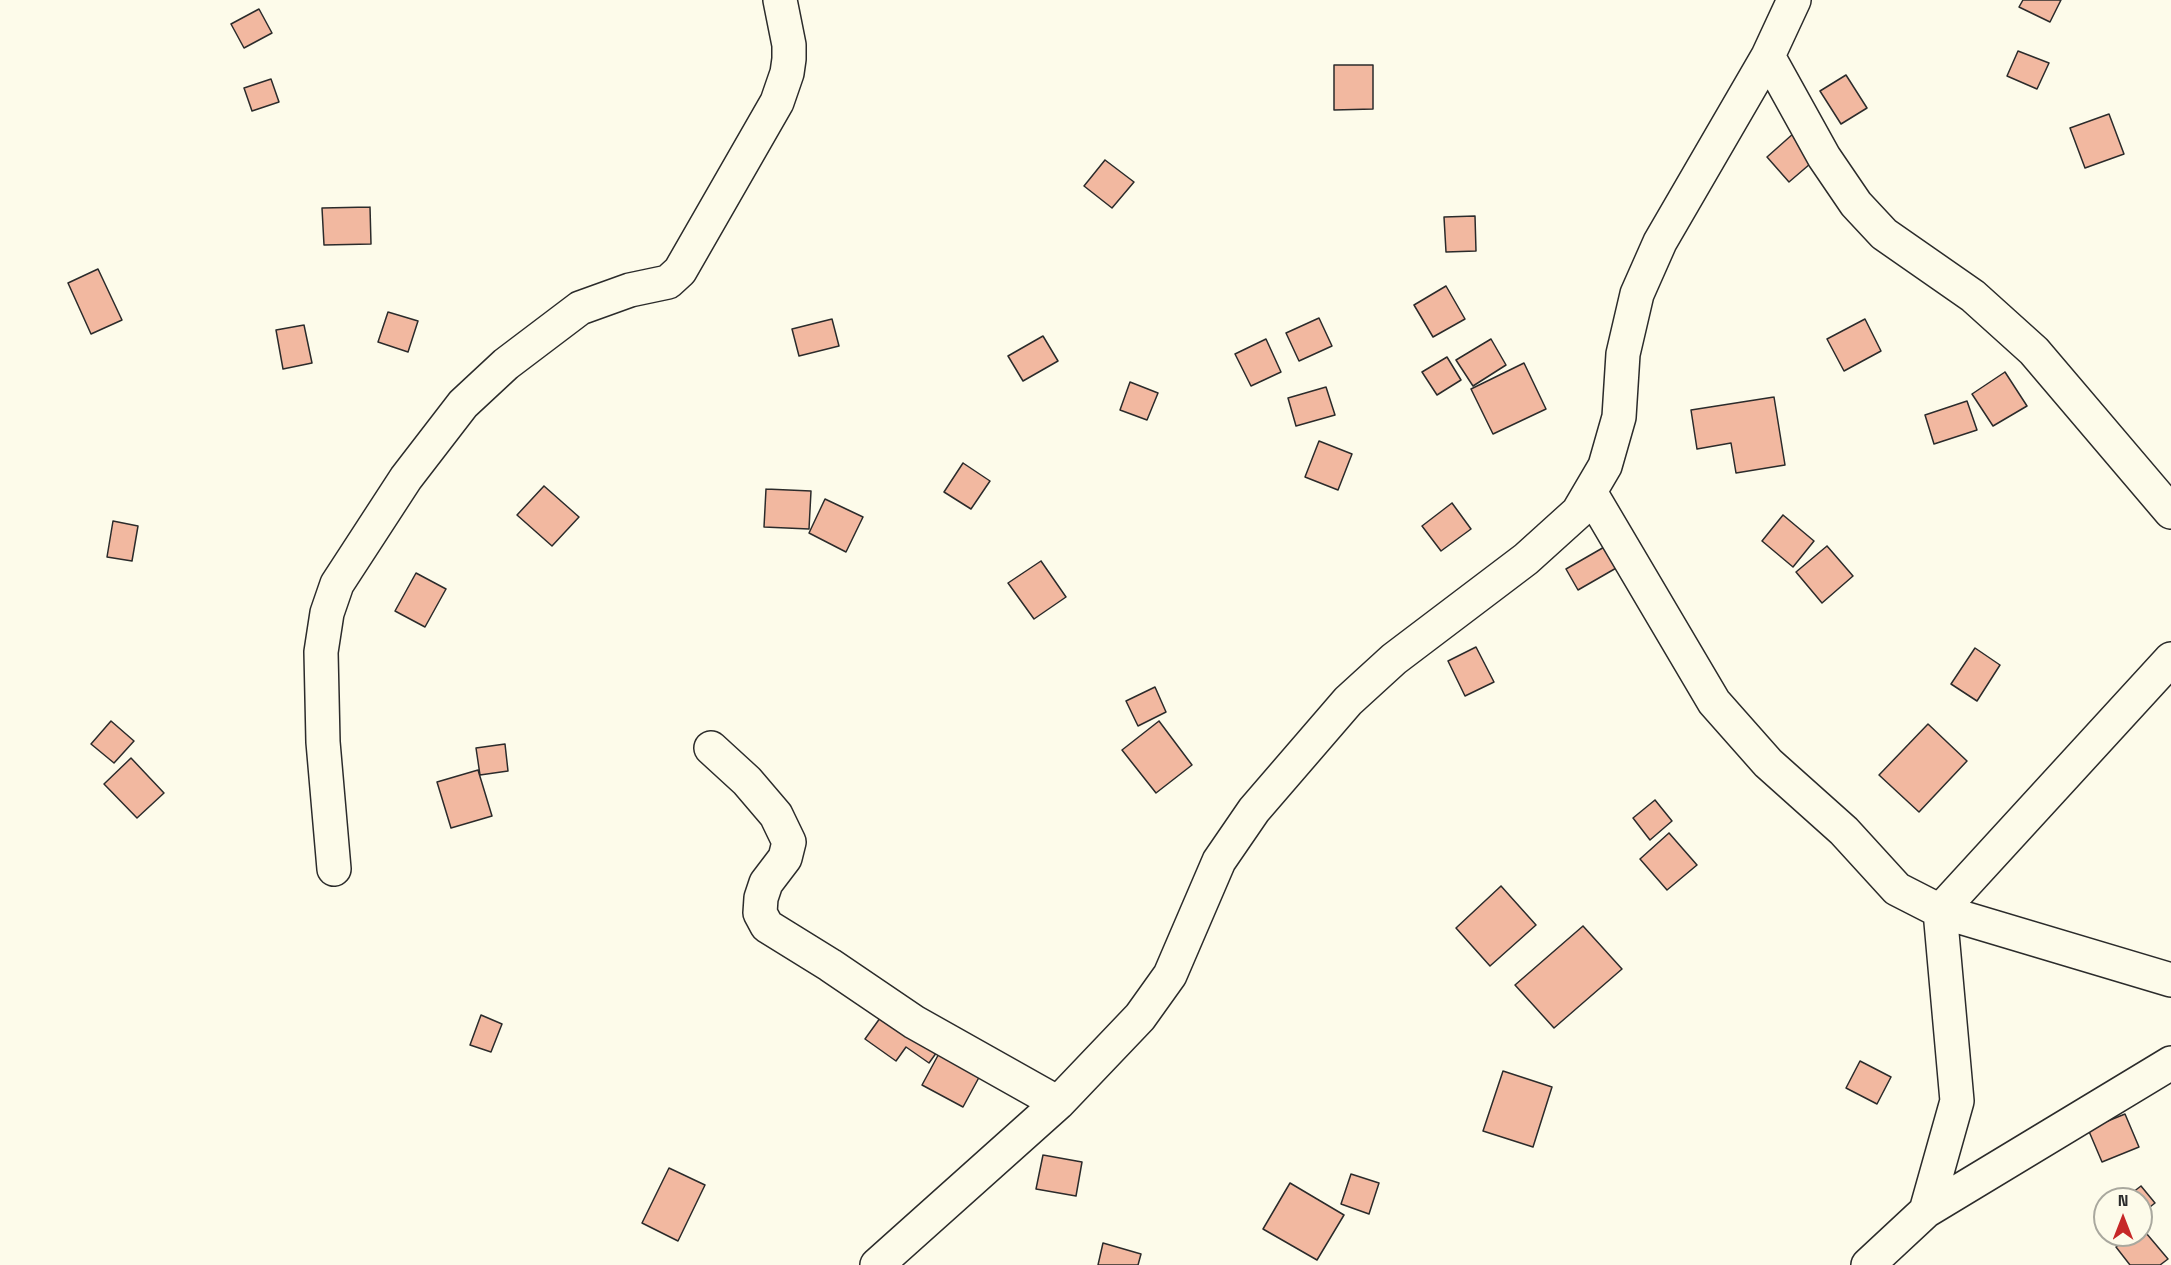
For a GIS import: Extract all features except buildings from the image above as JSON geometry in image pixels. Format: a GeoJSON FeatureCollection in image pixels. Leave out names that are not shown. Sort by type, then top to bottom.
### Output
{"type":"FeatureCollection","features":[{"type":"Feature","properties":{"kind":"street"},"geometry":{"type":"LineString","coordinates":[[334,869],[323,742],[321,652],[327,613],[338,584],[406,478],[471,396],[506,364],[580,308],[630,290],[668,282],[680,271],[777,102],[787,73],[789,59],[789,45],[780,0]]}},
{"type":"Feature","properties":{"kind":"street"},"geometry":{"type":"LineString","coordinates":[[877,1265],[1058,1103],[1140,1017],[1170,975],[1220,861],[1254,810],[1348,701],[1394,659],[1526,559],[1578,512],[1605,466],[1619,417],[1623,354],[1637,294],[1660,242],[1768,56],[1794,0]]}},
{"type":"Feature","properties":{"kind":"street"},"geometry":{"type":"LineString","coordinates":[[1768,56],[1824,157],[1856,204],[1884,234],[1973,296],[2034,351],[2171,512]]}},
{"type":"Feature","properties":{"kind":"street"},"geometry":{"type":"LineString","coordinates":[[1590,492],[1714,702],[1768,763],[1844,831],[1897,889],[1940,911],[2171,980]]}},
{"type":"Feature","properties":{"kind":"street"},"geometry":{"type":"LineString","coordinates":[[1926,1211],[1957,1101],[1940,911],[2171,659]]}},
{"type":"Feature","properties":{"kind":"street"},"geometry":{"type":"LineString","coordinates":[[711,748],[747,781],[776,815],[789,842],[785,858],[766,883],[761,898],[760,913],[767,926],[831,965],[914,1022],[1058,1103]]}},
{"type":"Feature","properties":{"kind":"street"},"geometry":{"type":"LineString","coordinates":[[1868,1265],[1926,1211],[2171,1064]]}}]}
